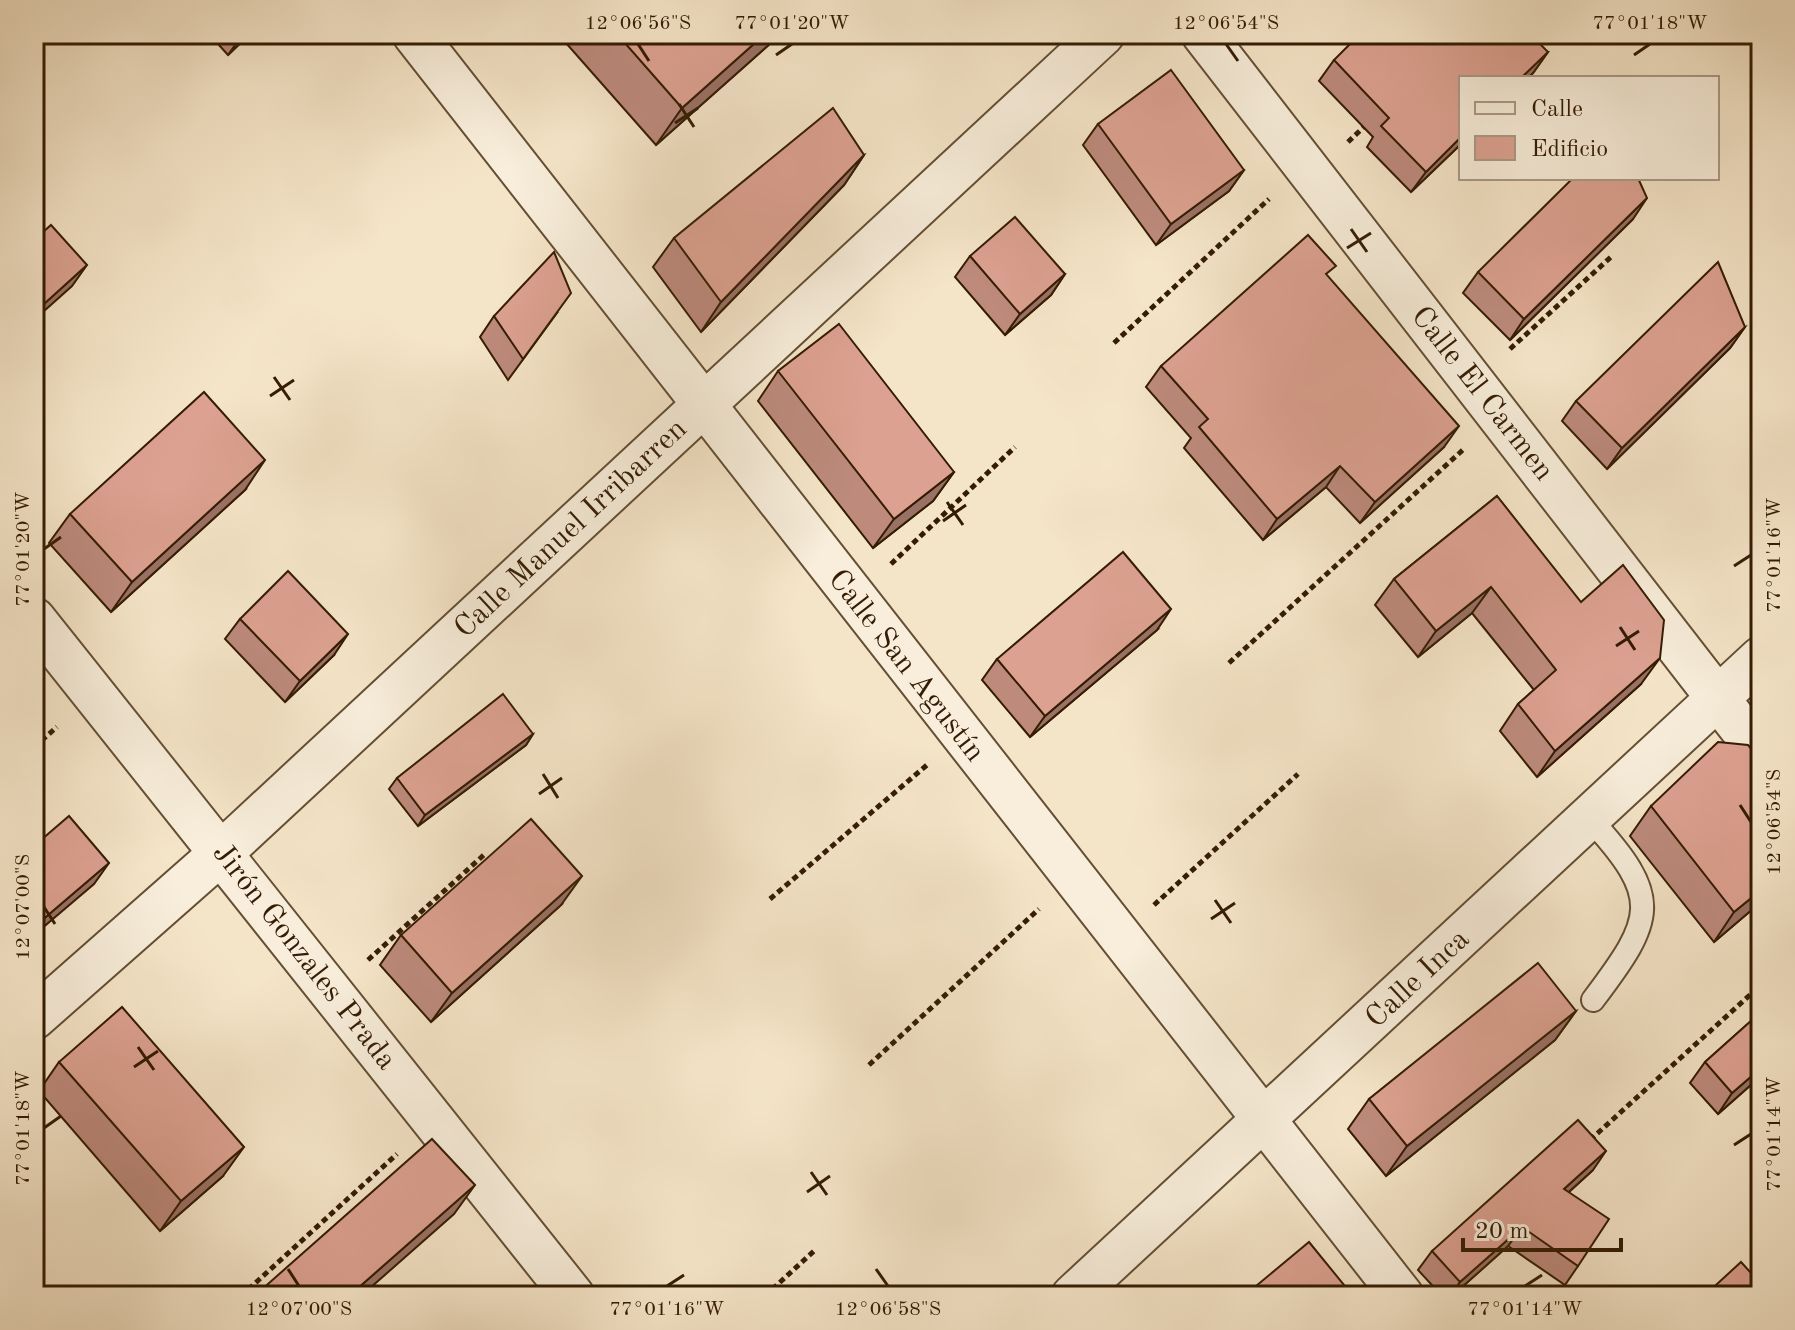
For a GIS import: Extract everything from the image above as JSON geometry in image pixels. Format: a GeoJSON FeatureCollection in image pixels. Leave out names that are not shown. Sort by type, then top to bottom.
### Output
{"type":"FeatureCollection","features":[{"type":"Feature","properties":{"kind":"street","name":"Calle San Agustín"},"geometry":{"type":"LineString","coordinates":[[414,34],[703,408],[1402,1296]]}},
{"type":"Feature","properties":{"kind":"street","name":"Calle Manuel Irribarren"},"geometry":{"type":"LineString","coordinates":[[34,1018],[221,853],[1103,34]]}},
{"type":"Feature","properties":{"kind":"street","name":"Calle El Carmen"},"geometry":{"type":"LineString","coordinates":[[1203,34],[1761,754]]}},
{"type":"Feature","properties":{"kind":"street","name":"Jirón Gonzales Prada"},"geometry":{"type":"LineString","coordinates":[[34,619],[573,1296]]}},
{"type":"Feature","properties":{"kind":"street","name":"Calle Inca"},"geometry":{"type":"LineString","coordinates":[[1073,1296],[1761,658]]}},
{"type":"Feature","properties":{"kind":"lane"},"geometry":{"type":"LineString","coordinates":[[1590,819],[1623,854],[1644,900],[1638,937],[1593,1000]]}},
{"type":"Feature","properties":{"kind":"path"},"geometry":{"type":"LineString","coordinates":[[1114,343],[1309,170],[1371,121]]}},
{"type":"Feature","properties":{"kind":"path"},"geometry":{"type":"LineString","coordinates":[[1474,383],[1611,257]]}},
{"type":"Feature","properties":{"kind":"path"},"geometry":{"type":"LineString","coordinates":[[1229,663],[1500,416]]}},
{"type":"Feature","properties":{"kind":"path"},"geometry":{"type":"LineString","coordinates":[[854,600],[1015,447]]}},
{"type":"Feature","properties":{"kind":"path"},"geometry":{"type":"LineString","coordinates":[[770,899],[961,736]]}},
{"type":"Feature","properties":{"kind":"path"},"geometry":{"type":"LineString","coordinates":[[1120,937],[1298,774]]}},
{"type":"Feature","properties":{"kind":"path"},"geometry":{"type":"LineString","coordinates":[[332,992],[486,853]]}},
{"type":"Feature","properties":{"kind":"path"},"geometry":{"type":"LineString","coordinates":[[869,1065],[1073,878]]}},
{"type":"Feature","properties":{"kind":"path"},"geometry":{"type":"LineString","coordinates":[[1587,1143],[1761,985]]}},
{"type":"Feature","properties":{"kind":"path"},"geometry":{"type":"LineString","coordinates":[[241,1296],[433,1121]]}},
{"type":"Feature","properties":{"kind":"path"},"geometry":{"type":"LineString","coordinates":[[765,1296],[814,1251]]}},
{"type":"Feature","properties":{"kind":"building"},"geometry":{"type":"Polygon","coordinates":[[[617,34],[765,34],[682,108],[617,34]]]}},
{"type":"Feature","properties":{"kind":"building"},"geometry":{"type":"Polygon","coordinates":[[[1360,34],[1530,34],[1548,52],[1523,76],[1459,76],[1459,139],[1426,172],[1381,126],[1389,118],[1334,60],[1360,34]]]}},
{"type":"Feature","properties":{"kind":"building"},"geometry":{"type":"Polygon","coordinates":[[[1171,70],[1244,170],[1171,224],[1098,124],[1171,70]]]}},
{"type":"Feature","properties":{"kind":"building"},"geometry":{"type":"Polygon","coordinates":[[[833,108],[864,155],[721,302],[674,238],[833,108]]]}},
{"type":"Feature","properties":{"kind":"building"},"geometry":{"type":"Polygon","coordinates":[[[1571,180],[1639,180],[1647,198],[1524,319],[1478,272],[1571,180]]]}},
{"type":"Feature","properties":{"kind":"building"},"geometry":{"type":"Polygon","coordinates":[[[1015,217],[1065,274],[1020,314],[970,256],[1015,217]]]}},
{"type":"Feature","properties":{"kind":"building"},"geometry":{"type":"Polygon","coordinates":[[[51,225],[87,265],[34,313],[34,240],[51,225]]]}},
{"type":"Feature","properties":{"kind":"building"},"geometry":{"type":"Polygon","coordinates":[[[1308,235],[1336,266],[1326,274],[1459,426],[1375,502],[1340,466],[1277,519],[1199,427],[1208,419],[1161,366],[1308,235]]]}},
{"type":"Feature","properties":{"kind":"building"},"geometry":{"type":"Polygon","coordinates":[[[554,252],[571,293],[523,359],[494,316],[554,252]]]}},
{"type":"Feature","properties":{"kind":"building"},"geometry":{"type":"Polygon","coordinates":[[[1718,262],[1745,327],[1622,448],[1576,401],[1718,262]]]}},
{"type":"Feature","properties":{"kind":"building"},"geometry":{"type":"Polygon","coordinates":[[[839,324],[954,472],[894,519],[778,371],[839,324]]]}},
{"type":"Feature","properties":{"kind":"building"},"geometry":{"type":"Polygon","coordinates":[[[204,392],[265,460],[132,582],[70,514],[204,392]]]}},
{"type":"Feature","properties":{"kind":"building"},"geometry":{"type":"Polygon","coordinates":[[[1497,496],[1581,602],[1623,565],[1664,620],[1660,658],[1555,751],[1518,704],[1556,670],[1491,587],[1436,631],[1394,579],[1497,496]]]}},
{"type":"Feature","properties":{"kind":"building"},"geometry":{"type":"Polygon","coordinates":[[[1123,552],[1171,609],[1045,716],[997,659],[1123,552]]]}},
{"type":"Feature","properties":{"kind":"building"},"geometry":{"type":"Polygon","coordinates":[[[288,571],[348,634],[300,681],[240,619],[288,571]]]}},
{"type":"Feature","properties":{"kind":"building"},"geometry":{"type":"Polygon","coordinates":[[[503,694],[533,734],[425,815],[397,778],[503,694]]]}},
{"type":"Feature","properties":{"kind":"building"},"geometry":{"type":"Polygon","coordinates":[[[1718,742],[1748,745],[1761,760],[1761,890],[1734,912],[1651,806],[1718,742]]]}},
{"type":"Feature","properties":{"kind":"building"},"geometry":{"type":"Polygon","coordinates":[[[69,816],[109,863],[34,927],[34,846],[69,816]]]}},
{"type":"Feature","properties":{"kind":"building"},"geometry":{"type":"Polygon","coordinates":[[[531,819],[582,876],[452,993],[401,935],[531,819]]]}},
{"type":"Feature","properties":{"kind":"building"},"geometry":{"type":"Polygon","coordinates":[[[1538,963],[1576,1011],[1407,1146],[1369,1099],[1538,963]]]}},
{"type":"Feature","properties":{"kind":"building"},"geometry":{"type":"Polygon","coordinates":[[[122,1007],[244,1147],[181,1201],[59,1062],[122,1007]]]}},
{"type":"Feature","properties":{"kind":"building"},"geometry":{"type":"Polygon","coordinates":[[[1761,1012],[1761,1068],[1732,1093],[1705,1062],[1761,1012]]]}},
{"type":"Feature","properties":{"kind":"building"},"geometry":{"type":"Polygon","coordinates":[[[1578,1120],[1606,1151],[1564,1189],[1609,1219],[1578,1266],[1522,1227],[1460,1282],[1432,1251],[1578,1120]]]}},
{"type":"Feature","properties":{"kind":"building"},"geometry":{"type":"Polygon","coordinates":[[[432,1139],[475,1185],[349,1296],[264,1296],[260,1291],[432,1139]]]}},
{"type":"Feature","properties":{"kind":"building"},"geometry":{"type":"Polygon","coordinates":[[[1309,1242],[1353,1296],[1244,1296],[1309,1242]]]}},
{"type":"Feature","properties":{"kind":"building"},"geometry":{"type":"Polygon","coordinates":[[[1741,1262],[1761,1284],[1761,1296],[1704,1296],[1741,1262]]]}}]}
